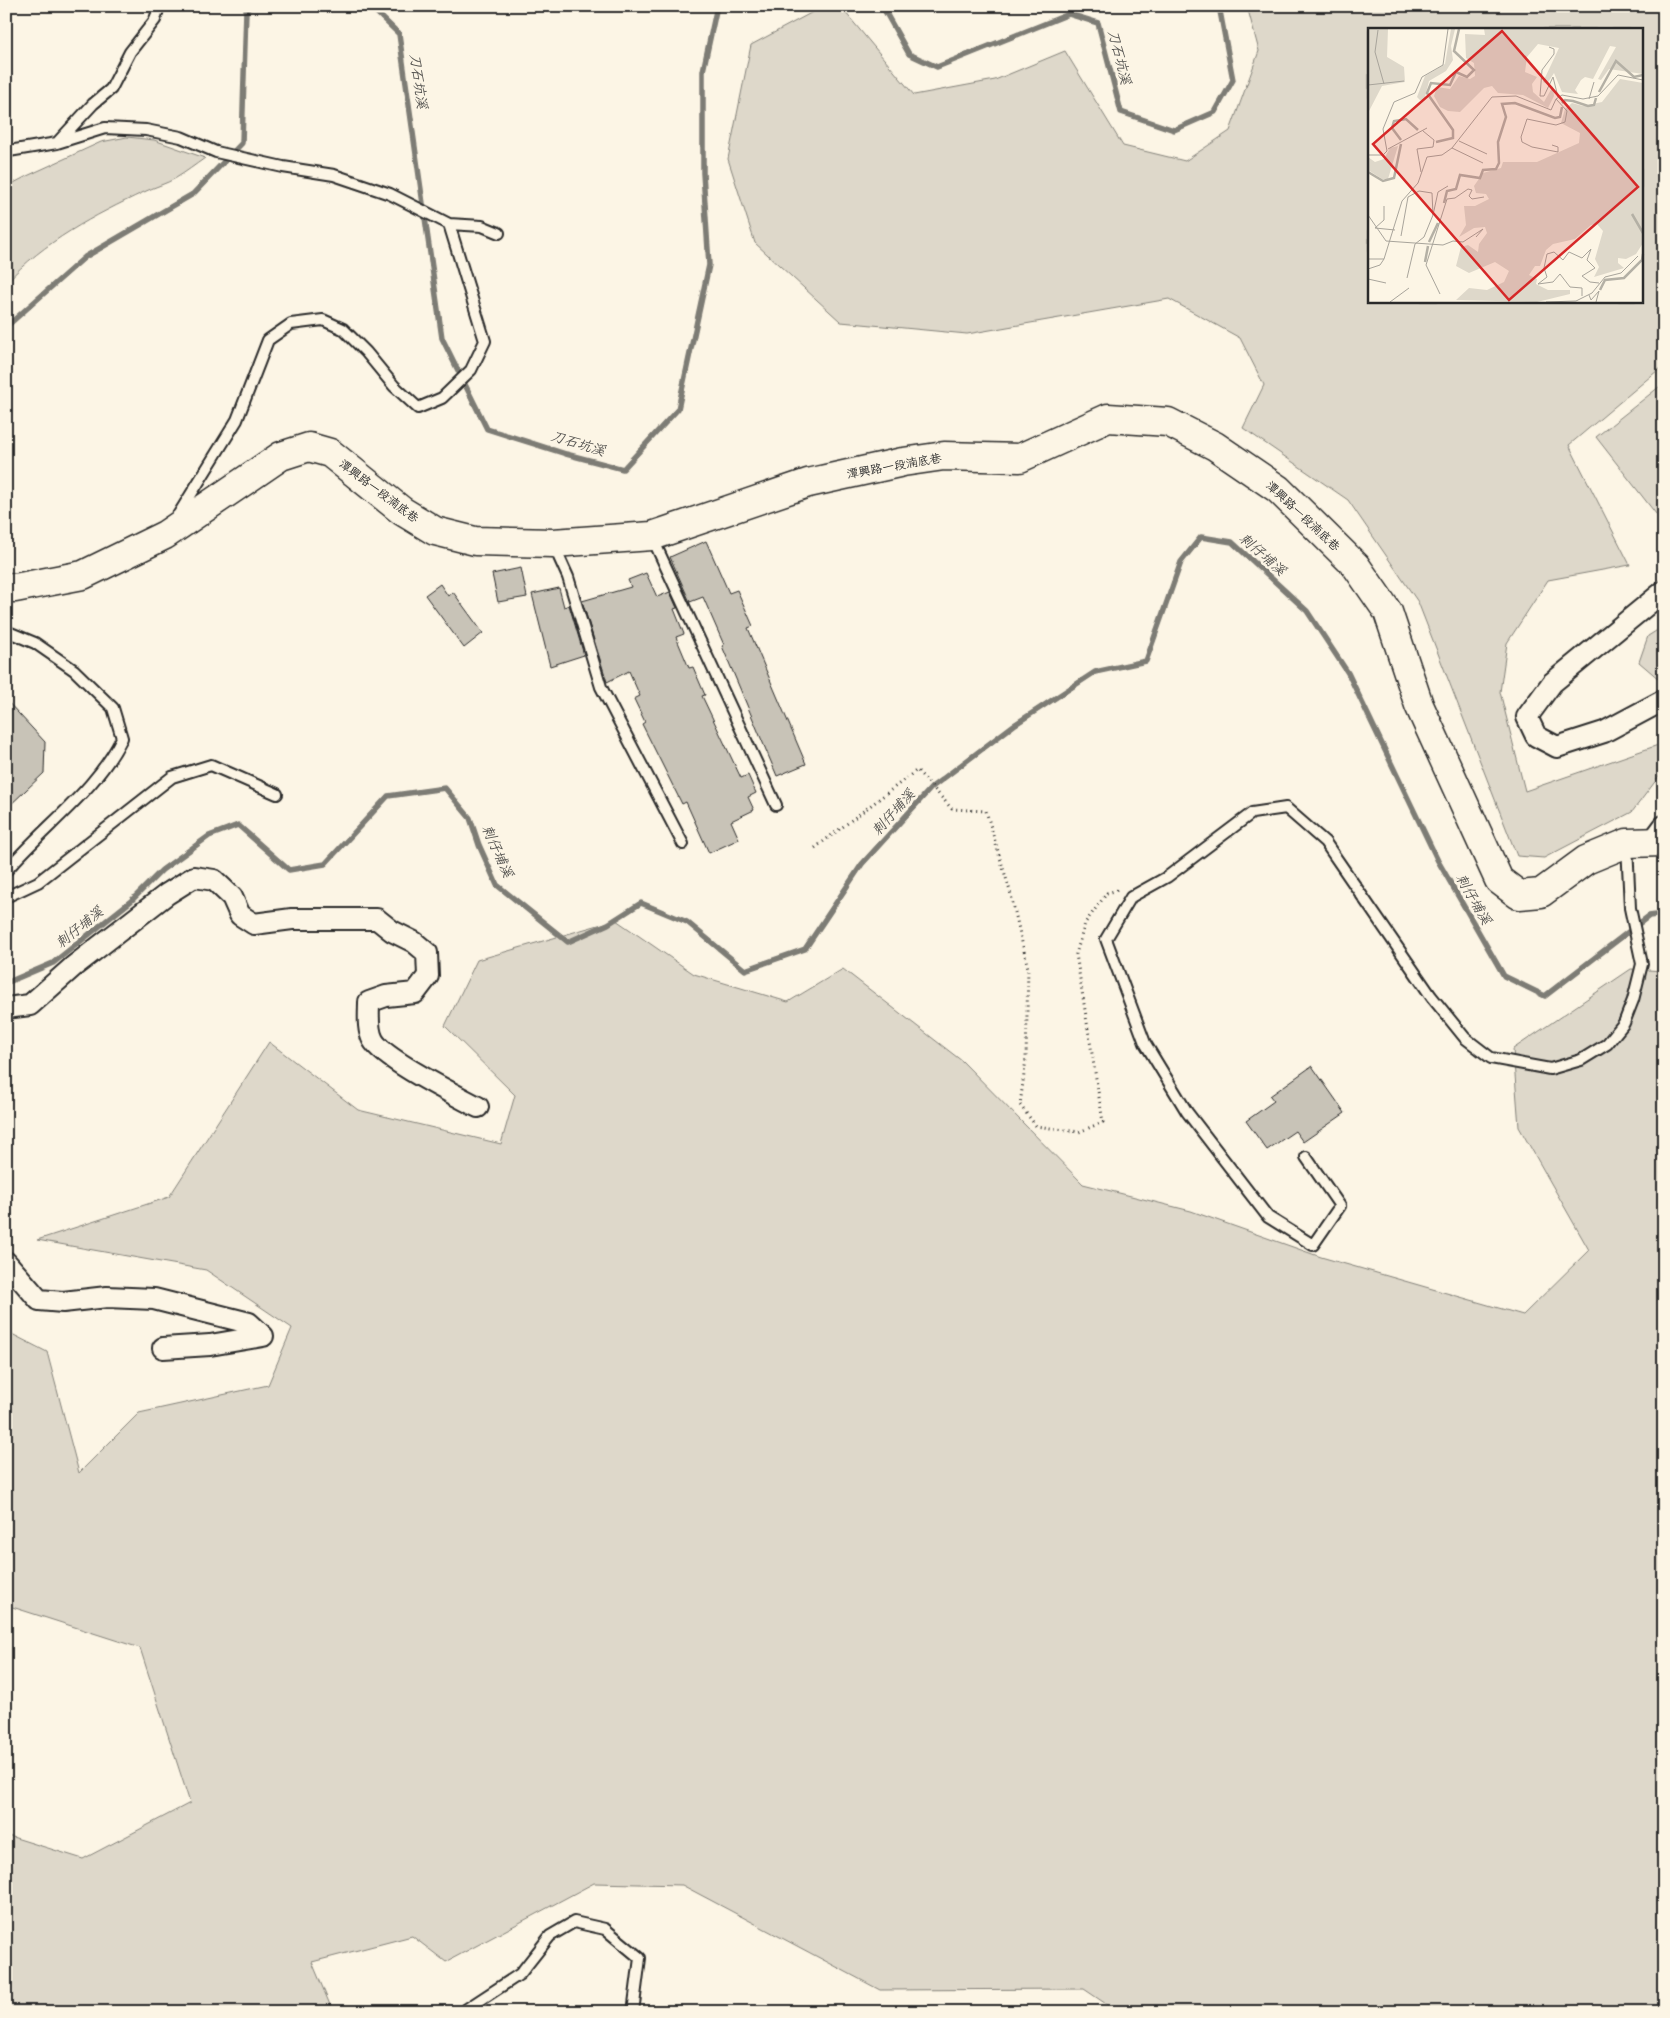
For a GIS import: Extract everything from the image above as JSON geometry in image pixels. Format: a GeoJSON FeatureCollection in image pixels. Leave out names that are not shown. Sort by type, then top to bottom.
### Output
{"type":"FeatureCollection","features":[{"type":"Feature","properties":{"kind":"street","name":"潭興路一段湳底巷"},"geometry":{"type":"LineString","coordinates":[[6,587],[15,588],[83,575],[165,535],[281,456],[309,447],[330,453],[402,511],[434,531],[476,541],[553,543],[652,536],[808,483],[903,462],[944,456],[1020,458],[1108,418],[1168,422],[1215,446],[1278,489],[1356,566],[1388,612],[1420,705],[1499,880],[1519,895],[1541,893],[1586,860],[1652,838]]}},
{"type":"Feature","properties":{"kind":"street"},"geometry":{"type":"LineString","coordinates":[[1664,591],[1552,683],[1527,717],[1536,736],[1557,747],[1604,732],[1664,700]]}},
{"type":"Feature","properties":{"kind":"street"},"geometry":{"type":"LineString","coordinates":[[6,1008],[30,1005],[74,966],[167,894],[194,877],[214,880],[232,898],[240,915],[254,924],[292,919],[377,919],[392,931],[414,942],[427,953],[428,976],[415,994],[386,996],[369,1002],[369,1029],[374,1042],[395,1061],[478,1107]]}},
{"type":"Feature","properties":{"kind":"street"},"geometry":{"type":"LineString","coordinates":[[6,1262],[39,1300],[63,1302],[107,1297],[154,1299],[249,1323],[263,1336],[210,1345],[163,1348]]}},
{"type":"Feature","properties":{"kind":"lane"},"geometry":{"type":"LineString","coordinates":[[57,143],[93,104],[112,89],[130,52],[156,20],[159,6]]}},
{"type":"Feature","properties":{"kind":"lane"},"geometry":{"type":"LineString","coordinates":[[6,149],[9,151],[57,143],[105,128],[146,130],[181,137],[216,152],[283,167],[334,175],[390,194],[449,224],[482,226],[499,232]]}},
{"type":"Feature","properties":{"kind":"lane"},"geometry":{"type":"LineString","coordinates":[[165,535],[237,420],[268,340],[291,324],[323,320],[343,329],[366,352],[394,386],[418,408],[442,398],[471,370],[484,341],[449,224]]}},
{"type":"Feature","properties":{"kind":"lane"},"geometry":{"type":"LineString","coordinates":[[652,536],[776,805]]}},
{"type":"Feature","properties":{"kind":"lane"},"geometry":{"type":"LineString","coordinates":[[553,543],[568,577],[601,687],[683,844]]}},
{"type":"Feature","properties":{"kind":"lane"},"geometry":{"type":"LineString","coordinates":[[6,631],[35,643],[74,670],[113,708],[122,738],[113,756],[95,779],[6,871]]}},
{"type":"Feature","properties":{"kind":"lane"},"geometry":{"type":"LineString","coordinates":[[6,898],[38,882],[172,777],[211,765],[277,794]]}},
{"type":"Feature","properties":{"kind":"lane"},"geometry":{"type":"LineString","coordinates":[[1306,1157],[1340,1206],[1312,1245],[1268,1217],[1186,1112],[1145,1043],[1106,940],[1130,897],[1167,877],[1252,813],[1286,808],[1325,842],[1431,996],[1465,1038],[1491,1058],[1550,1069],[1581,1060],[1608,1044],[1624,1023],[1633,1000],[1642,964],[1630,908],[1652,838]]}},
{"type":"Feature","properties":{"kind":"lane"},"geometry":{"type":"LineString","coordinates":[[462,2012],[520,1974],[550,1936],[574,1922],[605,1929],[640,1958],[633,2012]]}},
{"type":"Feature","properties":{"kind":"path"},"geometry":{"type":"LineString","coordinates":[[815,848],[917,770],[952,809],[986,811],[1010,891],[1028,968],[1026,1059],[1020,1104],[1036,1126],[1079,1132],[1103,1122],[1076,954],[1085,923],[1107,893],[1123,889],[1130,897]]}},
{"type":"Feature","properties":{"kind":"shaded area"},"geometry":{"type":"Polygon","coordinates":[[[824,6],[840,6],[914,95],[995,80],[1065,51],[1123,146],[1185,161],[1230,131],[1259,51],[1247,6],[1664,6],[1664,365],[1569,445],[1630,565],[1548,580],[1507,643],[1500,692],[1525,791],[1664,743],[1664,770],[1632,812],[1544,858],[1517,856],[1418,602],[1348,500],[1243,428],[1264,385],[1240,338],[1169,299],[967,334],[841,322],[755,243],[728,159],[751,45],[824,6]]]}},
{"type":"Feature","properties":{"kind":"shaded area"},"geometry":{"type":"Polygon","coordinates":[[[127,137],[154,140],[205,158],[172,180],[126,201],[70,231],[36,255],[6,283],[6,187],[101,142],[127,137]]]}},
{"type":"Feature","properties":{"kind":"shaded area"},"geometry":{"type":"Polygon","coordinates":[[[1664,383],[1664,516],[1660,519],[1596,437],[1664,383]]]}},
{"type":"Feature","properties":{"kind":"shaded area"},"geometry":{"type":"Polygon","coordinates":[[[1664,626],[1664,678],[1660,680],[1639,662],[1648,636],[1664,626]]]}},
{"type":"Feature","properties":{"kind":"shaded area"},"geometry":{"type":"Polygon","coordinates":[[[616,920],[694,974],[788,1002],[843,969],[962,1061],[1083,1184],[1191,1211],[1321,1257],[1523,1315],[1589,1250],[1519,1127],[1513,1049],[1631,969],[1664,971],[1664,2012],[1118,2012],[1084,1989],[880,1990],[682,1885],[594,1883],[446,1962],[412,1936],[312,1962],[333,2012],[6,2012],[6,1835],[83,1859],[190,1803],[140,1648],[6,1605],[6,1331],[47,1352],[79,1473],[139,1413],[268,1385],[292,1328],[206,1270],[37,1240],[169,1197],[269,1042],[358,1110],[501,1144],[515,1095],[445,1026],[477,960],[616,920]]]}},
{"type":"Feature","properties":{"kind":"building"},"geometry":{"type":"Polygon","coordinates":[[[706,541],[729,593],[737,590],[753,626],[748,628],[806,764],[777,776],[703,597],[690,602],[670,557],[706,541]]]}},
{"type":"Feature","properties":{"kind":"building"},"geometry":{"type":"Polygon","coordinates":[[[521,568],[527,597],[498,602],[492,574],[521,568]]]}},
{"type":"Feature","properties":{"kind":"building"},"geometry":{"type":"Polygon","coordinates":[[[646,573],[657,597],[670,592],[677,608],[674,609],[684,634],[676,637],[689,668],[693,667],[705,695],[702,696],[741,778],[748,775],[756,793],[748,797],[754,810],[731,821],[739,839],[709,853],[686,802],[682,804],[642,724],[645,722],[634,699],[640,696],[629,671],[607,682],[582,601],[631,587],[628,580],[646,573]]]}},
{"type":"Feature","properties":{"kind":"building"},"geometry":{"type":"Polygon","coordinates":[[[440,584],[448,596],[453,592],[483,633],[464,648],[425,595],[440,584]]]}},
{"type":"Feature","properties":{"kind":"building"},"geometry":{"type":"Polygon","coordinates":[[[559,588],[564,607],[569,605],[584,655],[550,666],[532,594],[559,588]]]}},
{"type":"Feature","properties":{"kind":"building"},"geometry":{"type":"Polygon","coordinates":[[[6,700],[45,742],[44,773],[6,809],[6,700]]]}},
{"type":"Feature","properties":{"kind":"building"},"geometry":{"type":"Polygon","coordinates":[[[1312,1066],[1345,1113],[1303,1142],[1295,1131],[1267,1150],[1246,1121],[1274,1101],[1270,1096],[1312,1066]]]}},
{"type":"Feature","properties":{"kind":"waterway","name":"刀石坑溪"},"geometry":{"type":"LineString","coordinates":[[6,327],[85,257],[193,194],[242,143],[246,10],[251,6]]}},
{"type":"Feature","properties":{"kind":"waterway","name":"刀石坑溪"},"geometry":{"type":"LineString","coordinates":[[370,6],[399,34],[442,338],[487,429],[566,454],[623,469],[678,409],[709,265],[703,173],[703,71],[717,6]]}},
{"type":"Feature","properties":{"kind":"waterway","name":"刀石坑溪"},"geometry":{"type":"LineString","coordinates":[[882,6],[909,54],[937,67],[1069,14],[1098,23],[1121,112],[1174,130],[1215,112],[1233,80],[1219,6]]}},
{"type":"Feature","properties":{"kind":"waterway","name":"刺仔埔溪"},"geometry":{"type":"LineString","coordinates":[[6,983],[53,963],[131,901],[162,870],[209,836],[238,825],[289,870],[325,864],[388,796],[445,788],[470,818],[479,845],[497,885],[568,942],[608,924],[641,903],[687,922],[745,970],[805,949],[862,864],[932,787],[1014,725],[1095,672],[1146,661],[1181,562],[1201,537],[1232,542],[1307,611],[1348,673],[1438,861],[1504,976],[1545,996],[1649,916],[1664,914]]}}]}
